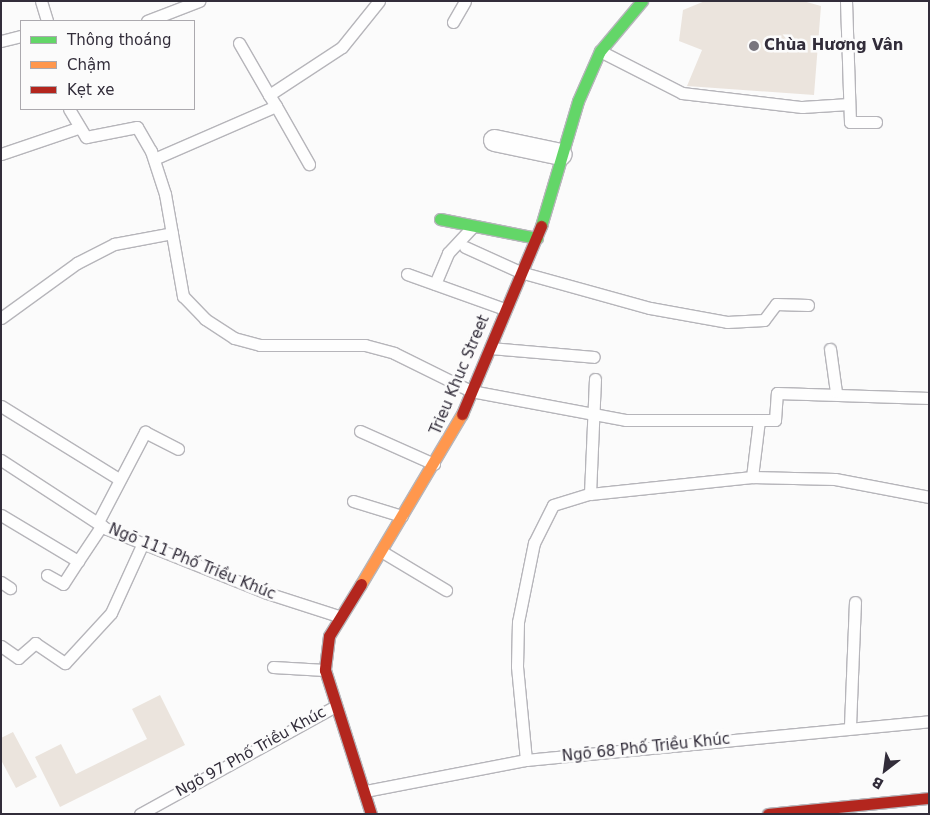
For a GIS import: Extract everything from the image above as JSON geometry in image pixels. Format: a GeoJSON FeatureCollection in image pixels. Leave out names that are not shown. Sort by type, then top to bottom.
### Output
{"type":"FeatureCollection","features":[{"type":"Feature","properties":{"kind":"street","name":"Trieu Khuc Street"},"geometry":{"type":"LineString","coordinates":[[371,814],[325,670],[329,636],[338,616],[435,465],[472,391],[520,272],[537,238],[578,101],[600,51],[642,1]]}},
{"type":"Feature","properties":{"kind":"street"},"geometry":{"type":"LineString","coordinates":[[494,140],[561,154]]}},
{"type":"Feature","properties":{"kind":"street"},"geometry":{"type":"LineString","coordinates":[[440,219],[537,238]]}},
{"type":"Feature","properties":{"kind":"street"},"geometry":{"type":"LineString","coordinates":[[768,814],[868,808],[929,798]]}},
{"type":"Feature","properties":{"kind":"lane"},"geometry":{"type":"LineString","coordinates":[[41,1],[47,20]]}},
{"type":"Feature","properties":{"kind":"lane"},"geometry":{"type":"LineString","coordinates":[[150,20],[199,1]]}},
{"type":"Feature","properties":{"kind":"lane"},"geometry":{"type":"LineString","coordinates":[[269,95],[342,47],[379,1]]}},
{"type":"Feature","properties":{"kind":"lane"},"geometry":{"type":"LineString","coordinates":[[453,22],[465,1]]}},
{"type":"Feature","properties":{"kind":"lane"},"geometry":{"type":"LineString","coordinates":[[846,1],[850,122],[876,122]]}},
{"type":"Feature","properties":{"kind":"lane"},"geometry":{"type":"LineString","coordinates":[[1,42],[20,36]]}},
{"type":"Feature","properties":{"kind":"lane"},"geometry":{"type":"LineString","coordinates":[[238,44],[310,164]]}},
{"type":"Feature","properties":{"kind":"lane"},"geometry":{"type":"LineString","coordinates":[[600,51],[682,93],[802,107],[849,104]]}},
{"type":"Feature","properties":{"kind":"lane"},"geometry":{"type":"LineString","coordinates":[[154,159],[276,106]]}},
{"type":"Feature","properties":{"kind":"lane"},"geometry":{"type":"LineString","coordinates":[[69,110],[78,128],[92,137],[134,126],[154,159],[172,233],[183,296],[205,320],[234,338],[260,344],[366,345],[394,353],[472,391],[626,420],[775,420],[777,393],[836,392],[929,398]]}},
{"type":"Feature","properties":{"kind":"lane"},"geometry":{"type":"LineString","coordinates":[[1,154],[78,128]]}},
{"type":"Feature","properties":{"kind":"lane"},"geometry":{"type":"LineString","coordinates":[[435,284],[448,253],[473,226]]}},
{"type":"Feature","properties":{"kind":"lane"},"geometry":{"type":"LineString","coordinates":[[1,318],[10,308],[114,244],[172,233]]}},
{"type":"Feature","properties":{"kind":"lane"},"geometry":{"type":"LineString","coordinates":[[465,247],[520,272],[650,308],[727,322],[764,320],[776,304],[808,305]]}},
{"type":"Feature","properties":{"kind":"lane"},"geometry":{"type":"LineString","coordinates":[[408,274],[505,309]]}},
{"type":"Feature","properties":{"kind":"lane"},"geometry":{"type":"LineString","coordinates":[[1,298],[10,308]]}},
{"type":"Feature","properties":{"kind":"lane"},"geometry":{"type":"LineString","coordinates":[[488,348],[594,357]]}},
{"type":"Feature","properties":{"kind":"lane"},"geometry":{"type":"LineString","coordinates":[[830,349],[836,392]]}},
{"type":"Feature","properties":{"kind":"lane"},"geometry":{"type":"LineString","coordinates":[[590,494],[595,378]]}},
{"type":"Feature","properties":{"kind":"lane"},"geometry":{"type":"LineString","coordinates":[[1,406],[117,478]]}},
{"type":"Feature","properties":{"kind":"lane"},"geometry":{"type":"LineString","coordinates":[[752,477],[759,420]]}},
{"type":"Feature","properties":{"kind":"lane"},"geometry":{"type":"LineString","coordinates":[[360,431],[435,465]]}},
{"type":"Feature","properties":{"kind":"lane"},"geometry":{"type":"LineString","coordinates":[[46,574],[63,584],[100,524],[118,485],[117,478],[145,432],[178,449]]}},
{"type":"Feature","properties":{"kind":"lane","name":"Ngõ 111 Phố Triều Khúc"},"geometry":{"type":"LineString","coordinates":[[1,460],[100,524],[142,544],[338,616]]}},
{"type":"Feature","properties":{"kind":"lane"},"geometry":{"type":"LineString","coordinates":[[526,760],[517,649],[534,543],[553,505],[590,494],[752,477],[835,479],[929,497]]}},
{"type":"Feature","properties":{"kind":"lane"},"geometry":{"type":"LineString","coordinates":[[352,501],[402,516]]}},
{"type":"Feature","properties":{"kind":"lane"},"geometry":{"type":"LineString","coordinates":[[1,515],[78,561]]}},
{"type":"Feature","properties":{"kind":"lane"},"geometry":{"type":"LineString","coordinates":[[1,646],[18,658],[35,643],[65,663],[111,613],[142,544]]}},
{"type":"Feature","properties":{"kind":"lane"},"geometry":{"type":"LineString","coordinates":[[379,550],[446,590]]}},
{"type":"Feature","properties":{"kind":"lane"},"geometry":{"type":"LineString","coordinates":[[850,726],[855,602]]}},
{"type":"Feature","properties":{"kind":"lane"},"geometry":{"type":"LineString","coordinates":[[273,667],[325,670]]}},
{"type":"Feature","properties":{"kind":"lane","name":"Ngõ 97 Phố Triều Khúc"},"geometry":{"type":"LineString","coordinates":[[140,814],[336,706]]}},
{"type":"Feature","properties":{"kind":"lane","name":"Ngõ 68 Phố Triều Khúc"},"geometry":{"type":"LineString","coordinates":[[365,791],[526,760],[850,726],[929,721]]}},
{"type":"Feature","properties":{"kind":"building","name":"Chùa Hương Vân"},"geometry":{"type":"Polygon","coordinates":[[[705,1],[803,1],[821,6],[814,95],[687,86],[702,50],[679,41],[683,10],[705,1]]]}},
{"type":"Feature","properties":{"kind":"building"},"geometry":{"type":"Polygon","coordinates":[[[160,695],[185,745],[60,807],[35,757],[61,744],[76,774],[147,739],[132,709],[160,695]]]}},
{"type":"Feature","properties":{"kind":"building"},"geometry":{"type":"Polygon","coordinates":[[[13,732],[37,777],[16,788],[1,760],[1,738],[13,732]]]}},
{"type":"Feature","properties":{"kind":"traffic: fast"},"geometry":{"type":"LineString","coordinates":[[541,226],[578,101],[600,51],[642,1]]}},
{"type":"Feature","properties":{"kind":"traffic: fast"},"geometry":{"type":"LineString","coordinates":[[440,219],[537,238]]}},
{"type":"Feature","properties":{"kind":"traffic: slow"},"geometry":{"type":"LineString","coordinates":[[361,584],[462,414]]}},
{"type":"Feature","properties":{"kind":"traffic: jam"},"geometry":{"type":"LineString","coordinates":[[462,414],[541,226]]}},
{"type":"Feature","properties":{"kind":"traffic: jam"},"geometry":{"type":"LineString","coordinates":[[361,584],[329,636],[325,670],[371,814]]}},
{"type":"Feature","properties":{"kind":"traffic: jam"},"geometry":{"type":"LineString","coordinates":[[768,814],[929,798]]}},
{"type":"Feature","properties":{"kind":"place","name":"Chùa Hương Vân"},"geometry":{"type":"Point","coordinates":[754,46]}}]}
